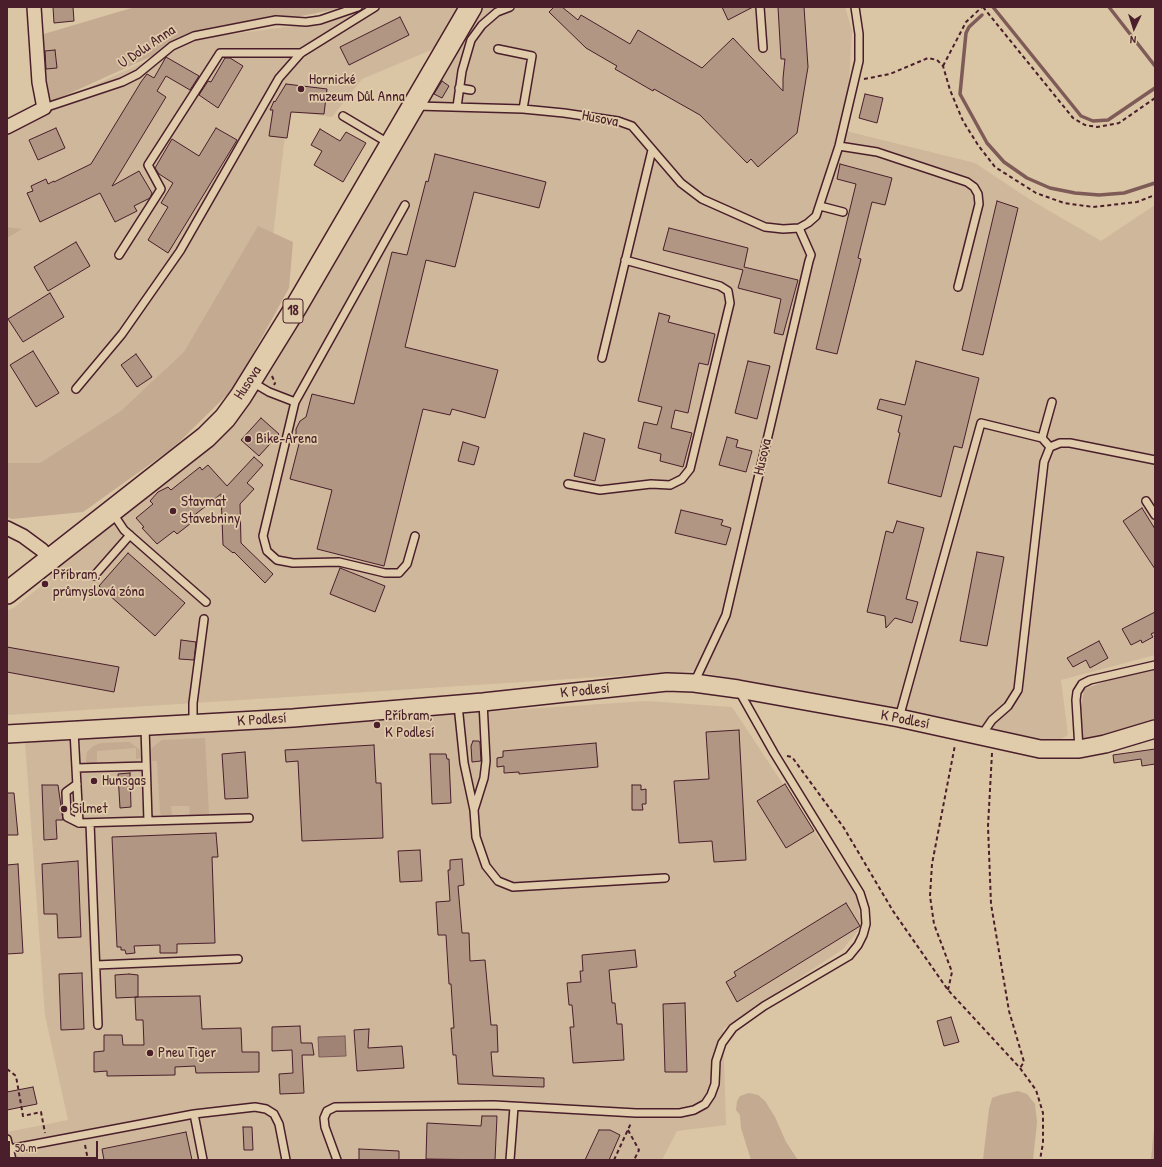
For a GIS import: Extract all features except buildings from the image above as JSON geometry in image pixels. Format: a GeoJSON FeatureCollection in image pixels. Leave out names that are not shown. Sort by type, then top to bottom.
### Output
{"type":"FeatureCollection","features":[{"type":"Feature","properties":{"kind":"main road","name":"Husova"},"geometry":{"type":"LineString","coordinates":[[7,593],[50,560],[110,510],[206,436],[225,418],[296,307],[471,7]]}},
{"type":"Feature","properties":{"kind":"street"},"geometry":{"type":"LineString","coordinates":[[34,7],[39,82],[44,108]]}},
{"type":"Feature","properties":{"kind":"street","name":"U Dolu Anna"},"geometry":{"type":"LineString","coordinates":[[7,127],[44,108]]}},
{"type":"Feature","properties":{"kind":"street"},"geometry":{"type":"LineString","coordinates":[[7,528],[24,536],[42,550],[50,560]]}},
{"type":"Feature","properties":{"kind":"street","name":"K Podlesí"},"geometry":{"type":"LineString","coordinates":[[7,734],[193,725],[483,702],[667,682],[694,683],[738,689],[899,718],[1040,748],[1079,749],[1104,744],[1155,728]]}},
{"type":"Feature","properties":{"kind":"lane","name":"U Dolu Anna"},"geometry":{"type":"LineString","coordinates":[[44,108],[122,82],[138,74],[172,46],[194,36],[276,20],[306,22],[320,20],[358,7]]}},
{"type":"Feature","properties":{"kind":"lane"},"geometry":{"type":"LineString","coordinates":[[76,389],[122,334],[180,251],[279,78],[301,53],[375,7]]}},
{"type":"Feature","properties":{"kind":"lane"},"geometry":{"type":"LineString","coordinates":[[457,107],[459,88],[471,40],[482,25],[497,12],[510,7]]}},
{"type":"Feature","properties":{"kind":"lane"},"geometry":{"type":"LineString","coordinates":[[760,7],[763,48]]}},
{"type":"Feature","properties":{"kind":"lane"},"geometry":{"type":"LineString","coordinates":[[799,228],[816,216],[839,146],[859,61],[860,34],[855,7]]}},
{"type":"Feature","properties":{"kind":"lane"},"geometry":{"type":"LineString","coordinates":[[498,49],[532,56],[523,110]]}},
{"type":"Feature","properties":{"kind":"lane"},"geometry":{"type":"LineString","coordinates":[[119,255],[161,188],[148,165],[220,53],[301,53]]}},
{"type":"Feature","properties":{"kind":"lane"},"geometry":{"type":"LineString","coordinates":[[459,88],[471,90]]}},
{"type":"Feature","properties":{"kind":"lane","name":"Husova"},"geometry":{"type":"LineString","coordinates":[[412,106],[523,110],[564,113],[618,121],[632,126],[681,183],[702,199],[765,227],[783,229],[799,228],[811,255],[726,615],[694,683]]}},
{"type":"Feature","properties":{"kind":"lane"},"geometry":{"type":"LineString","coordinates":[[343,116],[390,144]]}},
{"type":"Feature","properties":{"kind":"lane"},"geometry":{"type":"LineString","coordinates":[[839,146],[877,152],[967,182],[974,187],[978,194],[979,204],[958,287]]}},
{"type":"Feature","properties":{"kind":"lane"},"geometry":{"type":"LineString","coordinates":[[602,358],[652,150]]}},
{"type":"Feature","properties":{"kind":"lane"},"geometry":{"type":"LineString","coordinates":[[405,205],[295,402],[263,536],[267,552],[277,560],[293,563],[339,562],[385,573],[399,572],[407,564],[415,536]]}},
{"type":"Feature","properties":{"kind":"lane"},"geometry":{"type":"LineString","coordinates":[[820,206],[843,212]]}},
{"type":"Feature","properties":{"kind":"lane"},"geometry":{"type":"LineString","coordinates":[[568,484],[600,490],[651,484],[670,486],[682,480],[690,469],[730,303],[728,292],[720,286],[625,260]]}},
{"type":"Feature","properties":{"kind":"lane"},"geometry":{"type":"LineString","coordinates":[[250,381],[268,392],[295,402]]}},
{"type":"Feature","properties":{"kind":"lane"},"geometry":{"type":"LineString","coordinates":[[1042,438],[1052,402]]}},
{"type":"Feature","properties":{"kind":"lane"},"geometry":{"type":"LineString","coordinates":[[899,718],[980,423],[1042,438],[1050,447]]}},
{"type":"Feature","properties":{"kind":"lane"},"geometry":{"type":"LineString","coordinates":[[987,737],[992,720],[1008,706],[1018,690],[1044,462],[1050,447],[1060,443],[1070,443],[1155,460]]}},
{"type":"Feature","properties":{"kind":"lane"},"geometry":{"type":"LineString","coordinates":[[1146,502],[1155,515]]}},
{"type":"Feature","properties":{"kind":"lane"},"geometry":{"type":"LineString","coordinates":[[110,510],[130,535],[206,602]]}},
{"type":"Feature","properties":{"kind":"lane"},"geometry":{"type":"LineString","coordinates":[[94,576],[130,535]]}},
{"type":"Feature","properties":{"kind":"lane"},"geometry":{"type":"LineString","coordinates":[[193,725],[193,703],[204,619]]}},
{"type":"Feature","properties":{"kind":"lane"},"geometry":{"type":"LineString","coordinates":[[1079,749],[1076,700],[1077,692],[1082,684],[1090,680],[1155,664]]}},
{"type":"Feature","properties":{"kind":"lane"},"geometry":{"type":"LineString","coordinates":[[337,1160],[325,1127],[324,1118],[327,1111],[335,1107],[514,1107],[680,1113],[694,1110],[705,1104],[711,1096],[715,1084],[716,1060],[722,1043],[733,1028],[764,1006],[849,956],[858,945],[866,924],[865,909],[860,893],[774,753],[738,689]]}},
{"type":"Feature","properties":{"kind":"lane"},"geometry":{"type":"LineString","coordinates":[[474,810],[484,778],[486,761],[483,702]]}},
{"type":"Feature","properties":{"kind":"lane"},"geometry":{"type":"LineString","coordinates":[[458,704],[464,763],[474,810],[476,837],[486,866],[498,881],[513,887],[665,878]]}},
{"type":"Feature","properties":{"kind":"lane"},"geometry":{"type":"LineString","coordinates":[[145,727],[148,820]]}},
{"type":"Feature","properties":{"kind":"lane"},"geometry":{"type":"LineString","coordinates":[[74,731],[79,823]]}},
{"type":"Feature","properties":{"kind":"lane"},"geometry":{"type":"LineString","coordinates":[[76,768],[146,766]]}},
{"type":"Feature","properties":{"kind":"lane"},"geometry":{"type":"LineString","coordinates":[[77,784],[66,792],[66,804],[67,817],[79,823],[249,818]]}},
{"type":"Feature","properties":{"kind":"lane"},"geometry":{"type":"LineString","coordinates":[[90,823],[98,1026]]}},
{"type":"Feature","properties":{"kind":"lane"},"geometry":{"type":"LineString","coordinates":[[96,965],[238,959]]}},
{"type":"Feature","properties":{"kind":"lane"},"geometry":{"type":"LineString","coordinates":[[9,1149],[194,1114],[255,1107],[266,1108],[274,1114],[279,1124],[286,1160]]}},
{"type":"Feature","properties":{"kind":"lane"},"geometry":{"type":"LineString","coordinates":[[510,1160],[514,1107]]}},
{"type":"Feature","properties":{"kind":"lane"},"geometry":{"type":"LineString","coordinates":[[194,1114],[203,1160]]}},
{"type":"Feature","properties":{"kind":"lane"},"geometry":{"type":"LineString","coordinates":[[7,1140],[12,1160]]}},
{"type":"Feature","properties":{"kind":"path"},"geometry":{"type":"LineString","coordinates":[[943,66],[966,22],[983,7],[1074,118],[1085,125],[1097,127],[1120,123],[1155,98]]}},
{"type":"Feature","properties":{"kind":"path"},"geometry":{"type":"LineString","coordinates":[[855,82],[890,74],[928,58],[937,60],[943,66],[950,90],[963,121],[978,146],[996,167],[1036,193],[1064,202],[1093,207],[1137,202],[1155,195]]}},
{"type":"Feature","properties":{"kind":"path"},"geometry":{"type":"LineString","coordinates":[[948,990],[952,972],[934,924],[930,896],[932,864],[957,730]]}},
{"type":"Feature","properties":{"kind":"path"},"geometry":{"type":"LineString","coordinates":[[987,737],[991,904],[1010,1011],[1024,1062],[1020,1068]]}},
{"type":"Feature","properties":{"kind":"path"},"geometry":{"type":"LineString","coordinates":[[774,753],[792,757],[844,828],[893,911],[948,990],[1020,1068],[1036,1090],[1042,1113],[1043,1143],[1040,1160]]}},
{"type":"Feature","properties":{"kind":"path"},"geometry":{"type":"LineString","coordinates":[[7,1069],[16,1076],[23,1116],[41,1112],[47,1141]]}},
{"type":"Feature","properties":{"kind":"path"},"geometry":{"type":"LineString","coordinates":[[614,1160],[636,1112]]}},
{"type":"Feature","properties":{"kind":"path"},"geometry":{"type":"LineString","coordinates":[[628,1130],[639,1150],[634,1160]]}},
{"type":"Feature","properties":{"kind":"path"},"geometry":{"type":"LineString","coordinates":[[85,1145],[88,1160]]}},
{"type":"Feature","properties":{"kind":"shaded area"},"geometry":{"type":"Polygon","coordinates":[[[135,7],[347,7],[194,37],[44,105],[37,36],[135,7]]]}},
{"type":"Feature","properties":{"kind":"shaded area"},"geometry":{"type":"Polygon","coordinates":[[[360,7],[467,7],[443,45],[362,79],[332,117],[288,111],[270,260],[206,388],[7,496],[7,131],[35,112],[195,39],[316,23],[360,7]]]}},
{"type":"Feature","properties":{"kind":"shaded area"},"geometry":{"type":"Polygon","coordinates":[[[475,7],[845,7],[852,30],[846,131],[975,163],[1029,199],[1101,241],[1155,205],[1155,655],[1061,680],[1068,735],[1056,742],[694,671],[7,715],[7,611],[15,607],[47,581],[57,563],[228,425],[475,7]]]}},
{"type":"Feature","properties":{"kind":"shaded area"},"geometry":{"type":"Polygon","coordinates":[[[258,226],[293,242],[289,288],[234,388],[174,447],[83,512],[12,519],[7,517],[7,463],[40,463],[121,411],[184,352],[258,226]]]}},
{"type":"Feature","properties":{"kind":"shaded area"},"geometry":{"type":"Polygon","coordinates":[[[7,227],[22,229],[7,238],[7,227]]]}},
{"type":"Feature","properties":{"kind":"shaded area"},"geometry":{"type":"Polygon","coordinates":[[[1155,664],[1155,719],[1080,743],[1079,719],[1084,689],[1155,664]]]}},
{"type":"Feature","properties":{"kind":"shaded area"},"geometry":{"type":"Polygon","coordinates":[[[647,701],[732,707],[857,896],[861,927],[843,949],[723,1029],[726,1125],[677,1131],[662,1160],[7,1160],[7,1132],[68,1120],[45,1015],[25,742],[647,701]]]}},
{"type":"Feature","properties":{"kind":"shaded area"},"geometry":{"type":"Polygon","coordinates":[[[205,738],[209,814],[190,815],[189,806],[171,806],[172,815],[162,815],[160,813],[157,761],[151,761],[150,754],[152,748],[162,740],[205,738]]]}},
{"type":"Feature","properties":{"kind":"shaded area"},"geometry":{"type":"Polygon","coordinates":[[[129,742],[139,749],[141,757],[138,759],[136,759],[136,748],[97,751],[97,761],[94,766],[88,765],[86,761],[87,752],[93,746],[101,743],[129,742]]]}},
{"type":"Feature","properties":{"kind":"shaded area"},"geometry":{"type":"Polygon","coordinates":[[[345,1036],[346,1056],[319,1057],[318,1037],[345,1036]]]}},
{"type":"Feature","properties":{"kind":"shaded area"},"geometry":{"type":"Polygon","coordinates":[[[1018,1091],[1027,1094],[1035,1104],[1037,1122],[1033,1160],[983,1160],[989,1109],[992,1098],[1018,1091]]]}},
{"type":"Feature","properties":{"kind":"shaded area"},"geometry":{"type":"Polygon","coordinates":[[[749,1093],[758,1095],[765,1101],[775,1117],[786,1142],[798,1160],[751,1160],[741,1128],[740,1115],[736,1110],[737,1101],[740,1096],[749,1093]]]}},
{"type":"Feature","properties":{"kind":"shaded area"},"geometry":{"type":"Polygon","coordinates":[[[1155,1118],[1155,1160],[1151,1160],[1155,1118]]]}},
{"type":"Feature","properties":{"kind":"waterway"},"geometry":{"type":"LineString","coordinates":[[993,7],[1081,116],[1093,121],[1108,120],[1155,88]]}},
{"type":"Feature","properties":{"kind":"waterway"},"geometry":{"type":"LineString","coordinates":[[1109,7],[1155,66]]}},
{"type":"Feature","properties":{"kind":"waterway"},"geometry":{"type":"LineString","coordinates":[[982,15],[969,27],[966,33],[960,94],[987,143],[1004,162],[1027,178],[1050,188],[1075,193],[1099,195],[1124,193],[1155,183]]}},
{"type":"Feature","properties":{"kind":"place","name":"Hornické muzeum Důl Anna"},"geometry":{"type":"Point","coordinates":[301,89]}},
{"type":"Feature","properties":{"kind":"place","name":"Bike-Arena"},"geometry":{"type":"Point","coordinates":[248,439]}},
{"type":"Feature","properties":{"kind":"place","name":"Stavmat Stavebniny"},"geometry":{"type":"Point","coordinates":[173,511]}},
{"type":"Feature","properties":{"kind":"place","name":"Příbram, průmyslová zóna"},"geometry":{"type":"Point","coordinates":[45,584]}},
{"type":"Feature","properties":{"kind":"place","name":"Příbram, K Podlesí"},"geometry":{"type":"Point","coordinates":[377,725]}},
{"type":"Feature","properties":{"kind":"place","name":"Hunsgas"},"geometry":{"type":"Point","coordinates":[94,781]}},
{"type":"Feature","properties":{"kind":"place","name":"Silmet"},"geometry":{"type":"Point","coordinates":[64,809]}},
{"type":"Feature","properties":{"kind":"place","name":"Pneu Tiger"},"geometry":{"type":"Point","coordinates":[150,1053]}}]}
